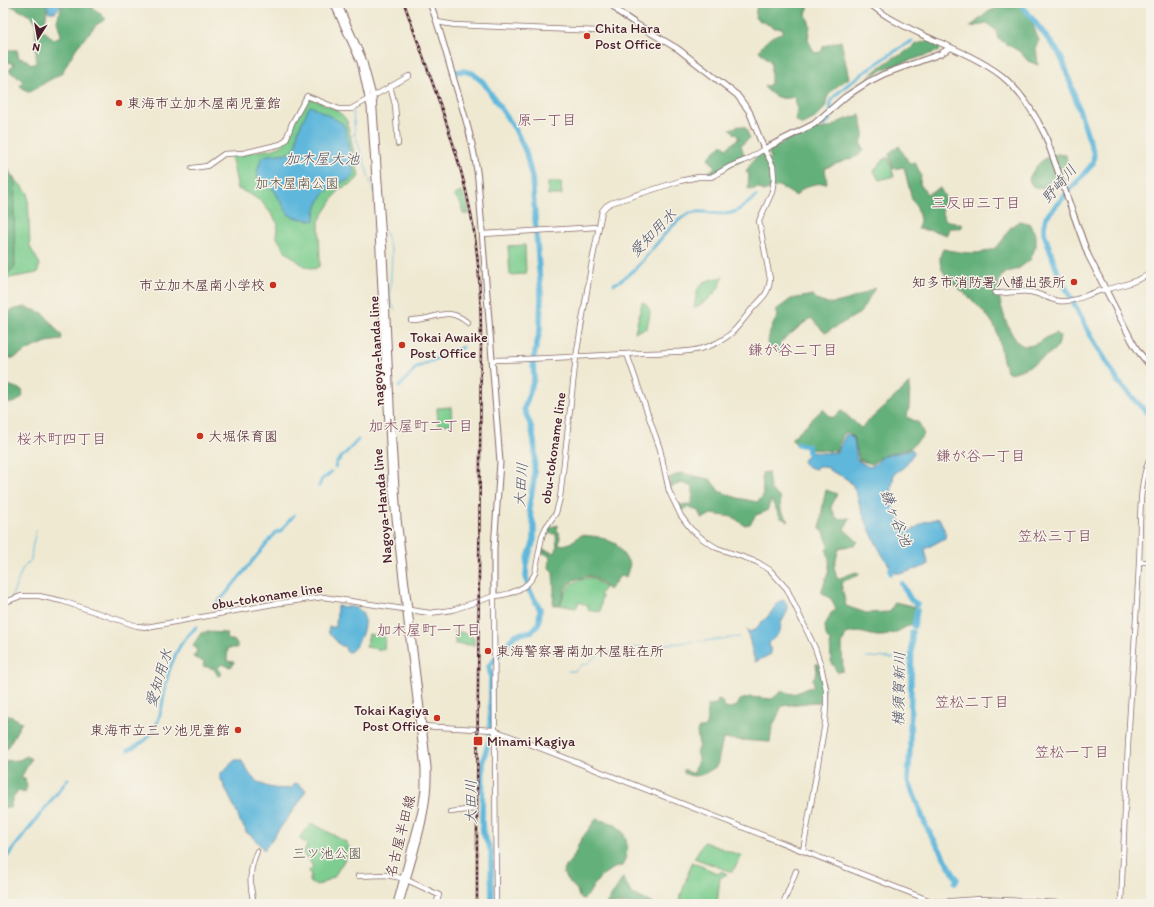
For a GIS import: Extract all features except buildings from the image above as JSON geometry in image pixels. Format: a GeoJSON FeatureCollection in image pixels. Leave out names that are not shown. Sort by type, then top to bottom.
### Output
{"type":"FeatureCollection","features":[{"type":"Feature","properties":{"kind":"main road"},"geometry":{"type":"LineString","coordinates":[[333,3],[360,62],[371,98]]}},
{"type":"Feature","properties":{"kind":"main road","name":"nagoya-handa line"},"geometry":{"type":"LineString","coordinates":[[338,3],[363,59],[371,98],[384,254],[398,519],[407,609],[422,727]]}},
{"type":"Feature","properties":{"kind":"main road"},"geometry":{"type":"LineString","coordinates":[[430,3],[437,22],[474,150],[478,179],[500,462],[494,548],[494,596]]}},
{"type":"Feature","properties":{"kind":"main road"},"geometry":{"type":"LineString","coordinates":[[610,3],[620,13],[636,24],[678,49],[737,95],[749,111],[764,149],[806,129],[856,89],[877,77],[940,54],[950,48]]}},
{"type":"Feature","properties":{"kind":"main road"},"geometry":{"type":"LineString","coordinates":[[869,3],[900,24],[990,68],[1003,77],[1036,116],[1046,135],[1088,255],[1138,352],[1151,367]]}},
{"type":"Feature","properties":{"kind":"main road","name":"名古屋半田線"},"geometry":{"type":"LineString","coordinates":[[396,904],[405,879],[424,813],[428,790],[428,762],[422,727]]}},
{"type":"Feature","properties":{"kind":"main road","name":"名古屋半田線"},"geometry":{"type":"LineString","coordinates":[[400,904],[405,879]]}},
{"type":"Feature","properties":{"kind":"street"},"geometry":{"type":"LineString","coordinates":[[437,22],[455,25],[598,31]]}},
{"type":"Feature","properties":{"kind":"street"},"geometry":{"type":"LineString","coordinates":[[192,168],[207,166],[224,154],[243,153],[281,144],[286,140],[292,123],[308,96],[340,109],[353,109],[409,76]]}},
{"type":"Feature","properties":{"kind":"street"},"geometry":{"type":"LineString","coordinates":[[390,86],[395,105],[398,144]]}},
{"type":"Feature","properties":{"kind":"street"},"geometry":{"type":"LineString","coordinates":[[493,360],[690,351],[712,345],[724,339],[736,330],[770,288],[770,279],[759,221],[772,192],[774,178],[773,166],[764,149]]}},
{"type":"Feature","properties":{"kind":"street","name":"obu-tokoname line"},"geometry":{"type":"LineString","coordinates":[[3,603],[21,596],[39,596],[62,601],[137,626],[147,627],[273,604],[323,597],[420,612],[438,612],[452,610],[494,596],[502,596],[523,588],[535,573],[542,536],[546,527],[556,513],[560,498],[576,357],[602,211],[611,203],[680,181],[698,177],[711,177],[748,159],[764,149]]}},
{"type":"Feature","properties":{"kind":"street"},"geometry":{"type":"LineString","coordinates":[[482,234],[598,227]]}},
{"type":"Feature","properties":{"kind":"street"},"geometry":{"type":"LineString","coordinates":[[995,292],[1003,294],[1032,292],[1057,300],[1073,300],[1138,280],[1151,273]]}},
{"type":"Feature","properties":{"kind":"street"},"geometry":{"type":"LineString","coordinates":[[411,320],[426,319],[438,314],[449,313],[461,317],[468,322]]}},
{"type":"Feature","properties":{"kind":"street"},"geometry":{"type":"LineString","coordinates":[[627,354],[660,449],[669,491],[680,516],[691,529],[704,540],[717,548],[757,562],[770,570],[787,589],[798,609],[815,648],[824,677],[826,706],[825,723],[803,851]]}},
{"type":"Feature","properties":{"kind":"street"},"geometry":{"type":"LineString","coordinates":[[1121,904],[1124,807],[1144,477],[1148,462],[1151,458]]}},
{"type":"Feature","properties":{"kind":"street"},"geometry":{"type":"LineString","coordinates":[[1139,562],[1151,562]]}},
{"type":"Feature","properties":{"kind":"street"},"geometry":{"type":"LineString","coordinates":[[494,596],[494,660],[491,729],[496,904]]}},
{"type":"Feature","properties":{"kind":"street"},"geometry":{"type":"LineString","coordinates":[[422,727],[491,729],[931,901],[938,902],[980,899],[1082,904]]}},
{"type":"Feature","properties":{"kind":"street"},"geometry":{"type":"LineString","coordinates":[[450,812],[474,809]]}},
{"type":"Feature","properties":{"kind":"street"},"geometry":{"type":"LineString","coordinates":[[254,904],[250,878],[257,851]]}},
{"type":"Feature","properties":{"kind":"street"},"geometry":{"type":"LineString","coordinates":[[783,904],[796,871]]}},
{"type":"Feature","properties":{"kind":"street"},"geometry":{"type":"LineString","coordinates":[[358,876],[385,875],[405,879],[439,895],[436,904]]}},
{"type":"Feature","properties":{"kind":"green space"},"geometry":{"type":"Polygon","coordinates":[[[6,3],[48,4],[45,22],[41,28],[54,40],[61,35],[57,21],[61,7],[67,3],[88,3],[106,19],[96,25],[77,47],[62,73],[29,92],[20,86],[23,81],[9,71],[14,64],[3,60],[3,45],[8,50],[17,50],[19,58],[27,60],[31,65],[36,63],[36,22],[32,17],[6,3]]]}},
{"type":"Feature","properties":{"kind":"green space"},"geometry":{"type":"Polygon","coordinates":[[[757,3],[810,3],[806,14],[810,25],[808,40],[815,53],[821,52],[824,46],[841,41],[849,78],[830,93],[826,102],[826,107],[815,118],[802,125],[795,120],[797,111],[795,97],[778,97],[771,94],[764,87],[771,84],[771,62],[759,51],[769,39],[782,33],[783,28],[775,28],[755,18],[757,3]]]}},
{"type":"Feature","properties":{"kind":"green space"},"geometry":{"type":"Polygon","coordinates":[[[1007,3],[1023,3],[1028,12],[1039,40],[1036,47],[1038,65],[1028,61],[1019,51],[998,39],[996,30],[987,24],[970,27],[988,12],[1007,3]]]}},
{"type":"Feature","properties":{"kind":"green space"},"geometry":{"type":"Polygon","coordinates":[[[929,40],[940,46],[939,51],[887,68],[868,77],[896,56],[901,55],[917,44],[929,40]]]}},
{"type":"Feature","properties":{"kind":"green space","name":"加木屋南公園"},"geometry":{"type":"Polygon","coordinates":[[[310,98],[325,104],[340,113],[347,121],[359,176],[348,186],[339,189],[319,221],[320,266],[314,269],[304,266],[286,252],[276,236],[278,224],[269,211],[252,195],[238,189],[231,155],[274,149],[281,146],[289,138],[293,124],[307,100],[310,98]]]}},
{"type":"Feature","properties":{"kind":"green space"},"geometry":{"type":"Polygon","coordinates":[[[860,115],[864,133],[861,144],[864,150],[858,156],[825,168],[827,183],[810,185],[799,192],[796,196],[779,186],[763,191],[758,188],[750,190],[748,188],[749,174],[746,172],[753,160],[762,153],[768,160],[771,158],[768,152],[786,140],[815,129],[829,128],[841,121],[860,115]]]}},
{"type":"Feature","properties":{"kind":"green space"},"geometry":{"type":"Polygon","coordinates":[[[739,126],[745,127],[750,138],[741,145],[745,158],[710,176],[700,175],[708,173],[715,167],[708,158],[722,144],[727,148],[739,138],[730,129],[739,126]]]}},
{"type":"Feature","properties":{"kind":"green space"},"geometry":{"type":"Polygon","coordinates":[[[899,146],[909,163],[915,162],[921,175],[920,184],[927,194],[940,188],[945,197],[942,212],[945,220],[963,225],[961,228],[949,228],[947,235],[934,231],[918,229],[920,220],[917,207],[912,200],[904,167],[893,169],[889,153],[899,146]]]}},
{"type":"Feature","properties":{"kind":"green space"},"geometry":{"type":"Polygon","coordinates":[[[1058,154],[1066,155],[1067,162],[1044,188],[1039,189],[1034,187],[1029,179],[1034,170],[1044,159],[1058,154]]]}},
{"type":"Feature","properties":{"kind":"green space"},"geometry":{"type":"Polygon","coordinates":[[[888,157],[894,176],[879,180],[874,171],[881,162],[888,157]]]}},
{"type":"Feature","properties":{"kind":"green space"},"geometry":{"type":"Polygon","coordinates":[[[3,159],[16,184],[14,203],[15,266],[8,274],[3,273],[3,159]]]}},
{"type":"Feature","properties":{"kind":"green space"},"geometry":{"type":"Polygon","coordinates":[[[3,166],[28,193],[30,247],[40,264],[37,273],[3,279],[3,166]]]}},
{"type":"Feature","properties":{"kind":"green space"},"geometry":{"type":"Polygon","coordinates":[[[548,182],[561,182],[562,195],[548,195],[548,182]]]}},
{"type":"Feature","properties":{"kind":"green space"},"geometry":{"type":"Polygon","coordinates":[[[461,192],[467,202],[469,214],[463,214],[461,204],[454,195],[461,192]]]}},
{"type":"Feature","properties":{"kind":"green space"},"geometry":{"type":"Polygon","coordinates":[[[1019,221],[1029,223],[1036,235],[1036,246],[1030,260],[1018,269],[1004,273],[999,280],[999,296],[1005,318],[1014,338],[1020,344],[1026,346],[1038,343],[1057,333],[1060,336],[1058,347],[1047,355],[1028,367],[1008,373],[1003,359],[999,338],[993,324],[976,304],[946,276],[942,270],[940,256],[943,249],[970,253],[990,250],[996,247],[1003,240],[1011,227],[1019,221]]]}},
{"type":"Feature","properties":{"kind":"green space"},"geometry":{"type":"Polygon","coordinates":[[[525,245],[526,274],[510,275],[508,246],[525,245]]]}},
{"type":"Feature","properties":{"kind":"green space"},"geometry":{"type":"Polygon","coordinates":[[[723,277],[719,287],[712,296],[704,303],[694,308],[698,289],[701,285],[708,280],[723,277]]]}},
{"type":"Feature","properties":{"kind":"green space"},"geometry":{"type":"Polygon","coordinates":[[[875,288],[860,313],[825,333],[811,318],[779,343],[784,352],[781,354],[768,346],[771,330],[778,316],[776,310],[791,299],[813,295],[818,300],[825,303],[834,303],[861,295],[875,288]]]}},
{"type":"Feature","properties":{"kind":"green space"},"geometry":{"type":"Polygon","coordinates":[[[642,302],[648,307],[650,313],[647,328],[635,332],[642,302]]]}},
{"type":"Feature","properties":{"kind":"green space"},"geometry":{"type":"Polygon","coordinates":[[[25,307],[43,313],[62,336],[61,340],[47,342],[14,358],[4,358],[3,325],[5,320],[11,310],[25,307]]]}},
{"type":"Feature","properties":{"kind":"green space"},"geometry":{"type":"Polygon","coordinates":[[[3,383],[22,390],[23,396],[14,403],[3,401],[3,383]]]}},
{"type":"Feature","properties":{"kind":"green space"},"geometry":{"type":"Polygon","coordinates":[[[910,383],[907,417],[919,423],[924,435],[910,448],[881,457],[872,464],[859,460],[854,438],[848,432],[844,433],[836,451],[806,449],[807,444],[798,442],[796,444],[791,439],[823,409],[832,418],[842,411],[861,428],[910,383]]]}},
{"type":"Feature","properties":{"kind":"green space"},"geometry":{"type":"Polygon","coordinates":[[[451,407],[452,424],[438,425],[437,408],[451,407]]]}},
{"type":"Feature","properties":{"kind":"green space"},"geometry":{"type":"Polygon","coordinates":[[[768,472],[770,489],[780,498],[781,511],[789,521],[781,518],[771,500],[767,511],[756,515],[750,524],[744,525],[733,517],[711,514],[702,519],[698,511],[687,507],[683,511],[677,505],[692,504],[693,487],[682,483],[670,487],[669,478],[681,473],[710,479],[719,491],[738,498],[757,502],[763,496],[762,473],[768,472]]]}},
{"type":"Feature","properties":{"kind":"green space"},"geometry":{"type":"Polygon","coordinates":[[[826,490],[837,494],[831,507],[837,519],[850,518],[844,529],[858,542],[854,546],[839,548],[834,567],[837,579],[856,572],[860,574],[841,583],[846,606],[866,613],[890,612],[895,602],[916,607],[913,623],[892,634],[877,636],[859,632],[846,634],[842,644],[843,671],[837,672],[831,661],[830,642],[826,636],[825,626],[831,613],[836,610],[832,600],[821,592],[829,566],[826,549],[829,546],[824,532],[820,529],[826,490]]]}},
{"type":"Feature","properties":{"kind":"green space"},"geometry":{"type":"Polygon","coordinates":[[[558,525],[557,530],[560,537],[559,544],[562,545],[568,544],[581,535],[601,537],[616,544],[630,564],[626,577],[620,576],[609,590],[594,577],[587,576],[574,580],[565,589],[560,605],[553,605],[553,572],[549,568],[550,556],[541,552],[542,549],[555,553],[557,548],[556,534],[545,533],[547,528],[558,525]]]}},
{"type":"Feature","properties":{"kind":"green space"},"geometry":{"type":"Polygon","coordinates":[[[586,578],[593,578],[605,588],[600,594],[602,596],[600,612],[588,610],[589,606],[579,602],[576,608],[560,605],[566,590],[572,584],[586,578]]]}},
{"type":"Feature","properties":{"kind":"green space"},"geometry":{"type":"Polygon","coordinates":[[[455,631],[468,634],[474,638],[474,645],[455,644],[455,631]]]}},
{"type":"Feature","properties":{"kind":"green space"},"geometry":{"type":"Polygon","coordinates":[[[201,633],[226,633],[227,640],[233,640],[237,643],[237,648],[228,648],[227,661],[234,662],[233,665],[230,667],[222,664],[218,668],[222,674],[218,676],[214,669],[203,666],[204,662],[193,657],[197,651],[193,645],[201,633]]]}},
{"type":"Feature","properties":{"kind":"green space"},"geometry":{"type":"Polygon","coordinates":[[[369,634],[385,637],[384,650],[366,647],[369,634]]]}},
{"type":"Feature","properties":{"kind":"green space"},"geometry":{"type":"Polygon","coordinates":[[[816,664],[819,664],[824,687],[824,703],[814,702],[782,706],[772,728],[770,742],[723,739],[717,766],[697,776],[684,773],[684,769],[691,773],[694,772],[699,757],[696,753],[699,745],[697,732],[699,728],[704,728],[708,720],[707,705],[717,704],[718,699],[721,700],[726,709],[737,706],[740,700],[750,697],[772,699],[782,691],[796,693],[814,687],[813,679],[817,672],[816,664]]]}},
{"type":"Feature","properties":{"kind":"green space"},"geometry":{"type":"Polygon","coordinates":[[[3,712],[22,722],[3,755],[3,725],[8,719],[3,716],[3,712]]]}},
{"type":"Feature","properties":{"kind":"green space"},"geometry":{"type":"Polygon","coordinates":[[[27,756],[31,759],[21,778],[25,779],[27,786],[25,793],[18,791],[13,797],[10,808],[3,807],[3,789],[6,786],[3,784],[3,759],[4,761],[19,760],[27,756]]]}},
{"type":"Feature","properties":{"kind":"green space"},"geometry":{"type":"Polygon","coordinates":[[[596,819],[612,823],[619,828],[623,832],[627,843],[627,849],[625,861],[622,866],[614,868],[603,875],[587,897],[583,899],[579,897],[577,890],[568,881],[563,873],[566,866],[574,856],[580,841],[596,819]]]}},
{"type":"Feature","properties":{"kind":"green space","name":"三ツ池公園"},"geometry":{"type":"Polygon","coordinates":[[[312,823],[346,842],[349,847],[348,854],[334,877],[321,884],[315,885],[309,882],[311,875],[309,871],[313,867],[303,854],[307,845],[299,838],[312,823]]]}},
{"type":"Feature","properties":{"kind":"green space"},"geometry":{"type":"Polygon","coordinates":[[[704,842],[742,856],[732,872],[694,858],[704,842]]]}},
{"type":"Feature","properties":{"kind":"green space"},"geometry":{"type":"Polygon","coordinates":[[[692,862],[719,874],[721,871],[727,874],[720,878],[717,904],[678,904],[692,862]]]}},
{"type":"Feature","properties":{"kind":"green space"},"geometry":{"type":"Polygon","coordinates":[[[623,878],[632,894],[654,904],[606,904],[623,878]]]}},
{"type":"Feature","properties":{"kind":"water"},"geometry":{"type":"Polygon","coordinates":[[[46,3],[64,3],[55,12],[49,12],[46,3]]]}},
{"type":"Feature","properties":{"kind":"water","name":"加木屋大池"},"geometry":{"type":"Polygon","coordinates":[[[311,106],[342,123],[345,128],[354,175],[345,182],[335,185],[323,195],[316,210],[315,220],[313,221],[293,217],[288,214],[274,190],[259,179],[257,172],[261,158],[264,156],[292,152],[296,146],[298,131],[309,107],[311,106]]]}},
{"type":"Feature","properties":{"kind":"water"},"geometry":{"type":"Polygon","coordinates":[[[846,434],[850,435],[854,439],[857,460],[869,467],[874,465],[882,457],[912,449],[914,453],[904,467],[894,474],[892,499],[895,512],[911,531],[924,522],[939,518],[946,533],[945,538],[925,549],[928,564],[926,566],[903,573],[895,573],[885,559],[873,537],[861,510],[855,489],[850,482],[829,470],[829,468],[817,466],[816,469],[814,469],[804,463],[803,461],[809,452],[837,452],[846,434]]]}},
{"type":"Feature","properties":{"kind":"water"},"geometry":{"type":"Polygon","coordinates":[[[782,600],[786,602],[788,610],[781,623],[780,632],[769,643],[771,654],[755,662],[747,630],[749,632],[755,630],[782,600]]]}},
{"type":"Feature","properties":{"kind":"water"},"geometry":{"type":"Polygon","coordinates":[[[337,606],[356,608],[361,611],[364,616],[361,637],[350,652],[346,651],[345,647],[340,645],[328,632],[329,627],[336,627],[337,606]]]}},
{"type":"Feature","properties":{"kind":"water"},"geometry":{"type":"Polygon","coordinates":[[[235,760],[241,760],[252,777],[258,782],[271,788],[291,788],[296,783],[306,790],[300,801],[264,850],[254,838],[246,832],[219,775],[235,760]]]}},
{"type":"Feature","properties":{"kind":"waterway","name":"野崎川"},"geometry":{"type":"LineString","coordinates":[[1020,3],[1059,53],[1094,154],[1093,163],[1090,167],[1046,217],[1044,233],[1058,273],[1092,338],[1119,383],[1151,417]]}},
{"type":"Feature","properties":{"kind":"waterway","name":"愛知用水"},"geometry":{"type":"LineString","coordinates":[[824,126],[830,119],[831,102],[836,95],[869,69],[912,41]]}},
{"type":"Feature","properties":{"kind":"waterway","name":"大田川"},"geometry":{"type":"LineString","coordinates":[[456,72],[463,71],[472,73],[483,82],[515,129],[526,152],[532,178],[541,295],[540,330],[533,361],[534,379],[524,409],[531,426],[535,451],[534,480],[529,508],[534,526],[534,540],[527,561],[526,577],[529,590],[540,609],[539,622],[532,631],[515,635],[489,666],[491,676],[490,738],[483,760],[482,822],[483,833],[491,851],[492,904]]}},
{"type":"Feature","properties":{"kind":"waterway"},"geometry":{"type":"LineString","coordinates":[[353,111],[355,134],[374,193]]}},
{"type":"Feature","properties":{"kind":"waterway"},"geometry":{"type":"LineString","coordinates":[[347,139],[355,134]]}},
{"type":"Feature","properties":{"kind":"waterway","name":"愛知用水"},"geometry":{"type":"LineString","coordinates":[[614,284],[622,280],[634,270],[666,233],[686,215],[697,212],[720,214],[735,212],[756,196]]}},
{"type":"Feature","properties":{"kind":"waterway"},"geometry":{"type":"LineString","coordinates":[[385,231],[392,254],[390,300],[395,310]]}},
{"type":"Feature","properties":{"kind":"waterway","name":"愛知用水"},"geometry":{"type":"LineString","coordinates":[[399,387],[417,367],[463,347]]}},
{"type":"Feature","properties":{"kind":"waterway","name":"愛知用水"},"geometry":{"type":"LineString","coordinates":[[335,467],[337,462],[358,440]]}},
{"type":"Feature","properties":{"kind":"waterway","name":"鎌ヶ谷池"},"geometry":{"type":"LineString","coordinates":[[798,444],[808,446],[809,452],[813,459]]}},
{"type":"Feature","properties":{"kind":"waterway","name":"愛知用水"},"geometry":{"type":"LineString","coordinates":[[319,486],[322,479],[331,472]]}},
{"type":"Feature","properties":{"kind":"waterway","name":"愛知用水"},"geometry":{"type":"LineString","coordinates":[[214,605],[224,596],[277,531],[279,533],[294,515]]}},
{"type":"Feature","properties":{"kind":"waterway"},"geometry":{"type":"LineString","coordinates":[[11,598],[23,568],[31,560],[36,531]]}},
{"type":"Feature","properties":{"kind":"waterway","name":"鎌ヶ谷池"},"geometry":{"type":"LineString","coordinates":[[891,573],[890,570],[897,565]]}},
{"type":"Feature","properties":{"kind":"waterway","name":"横須賀新川"},"geometry":{"type":"LineString","coordinates":[[902,584],[911,600],[917,604]]}},
{"type":"Feature","properties":{"kind":"waterway","name":"横須賀新川"},"geometry":{"type":"LineString","coordinates":[[914,626],[917,610]]}},
{"type":"Feature","properties":{"kind":"waterway","name":"愛知用水"},"geometry":{"type":"LineString","coordinates":[[128,750],[141,744],[150,736],[156,726],[160,716],[170,668],[182,643],[196,627]]}},
{"type":"Feature","properties":{"kind":"waterway","name":"横須賀新川"},"geometry":{"type":"LineString","coordinates":[[910,746],[912,632]]}},
{"type":"Feature","properties":{"kind":"waterway"},"geometry":{"type":"LineString","coordinates":[[704,641],[739,637]]}},
{"type":"Feature","properties":{"kind":"waterway"},"geometry":{"type":"LineString","coordinates":[[656,645],[701,641]]}},
{"type":"Feature","properties":{"kind":"waterway"},"geometry":{"type":"LineString","coordinates":[[625,649],[651,646]]}},
{"type":"Feature","properties":{"kind":"waterway"},"geometry":{"type":"LineString","coordinates":[[568,671],[575,671],[581,665],[586,664],[602,652],[616,653],[622,650]]}},
{"type":"Feature","properties":{"kind":"waterway"},"geometry":{"type":"LineString","coordinates":[[867,657],[893,658]]}},
{"type":"Feature","properties":{"kind":"waterway"},"geometry":{"type":"LineString","coordinates":[[899,658],[912,659]]}},
{"type":"Feature","properties":{"kind":"waterway","name":"横須賀新川"},"geometry":{"type":"LineString","coordinates":[[910,750],[908,780],[926,826]]}},
{"type":"Feature","properties":{"kind":"waterway","name":"愛知用水"},"geometry":{"type":"LineString","coordinates":[[3,862],[68,779]]}},
{"type":"Feature","properties":{"kind":"waterway","name":"横須賀新川"},"geometry":{"type":"LineString","coordinates":[[928,830],[957,879],[955,883]]}},
{"type":"Feature","properties":{"kind":"railway"},"geometry":{"type":"LineString","coordinates":[[404,3],[455,149],[470,208],[478,264],[481,344],[477,904]]}},
{"type":"Feature","properties":{"kind":"place","name":"Chita Hara Post Office"},"geometry":{"type":"Point","coordinates":[587,36]}},
{"type":"Feature","properties":{"kind":"place","name":"東海市立加木屋南児童館"},"geometry":{"type":"Point","coordinates":[119,103]}},
{"type":"Feature","properties":{"kind":"place","name":"知多市消防署八幡出張所"},"geometry":{"type":"Point","coordinates":[1074,282]}},
{"type":"Feature","properties":{"kind":"place","name":"市立加木屋南小学校"},"geometry":{"type":"Point","coordinates":[273,285]}},
{"type":"Feature","properties":{"kind":"place","name":"Tokai Awaike Post Office"},"geometry":{"type":"Point","coordinates":[402,345]}},
{"type":"Feature","properties":{"kind":"place","name":"大堀保育園"},"geometry":{"type":"Point","coordinates":[200,436]}},
{"type":"Feature","properties":{"kind":"place","name":"東海警察署南加木屋駐在所"},"geometry":{"type":"Point","coordinates":[488,651]}},
{"type":"Feature","properties":{"kind":"place","name":"Tokai Kagiya Post Office"},"geometry":{"type":"Point","coordinates":[437,718]}},
{"type":"Feature","properties":{"kind":"place","name":"東海市立三ツ池児童館"},"geometry":{"type":"Point","coordinates":[238,730]}},
{"type":"Feature","properties":{"kind":"place","name":"Minami Kagiya"},"geometry":{"type":"Point","coordinates":[478,741]}},
{"type":"Feature","properties":{"kind":"district","name":"原一丁目"},"geometry":{"type":"Point","coordinates":[547,120]}},
{"type":"Feature","properties":{"kind":"district","name":"三反田三丁目"},"geometry":{"type":"Point","coordinates":[976,203]}},
{"type":"Feature","properties":{"kind":"district","name":"鎌が谷二丁目"},"geometry":{"type":"Point","coordinates":[793,350]}},
{"type":"Feature","properties":{"kind":"district","name":"加木屋町二丁目"},"geometry":{"type":"Point","coordinates":[421,426]}},
{"type":"Feature","properties":{"kind":"district","name":"桜木町四丁目"},"geometry":{"type":"Point","coordinates":[62,439]}},
{"type":"Feature","properties":{"kind":"district","name":"鎌が谷一丁目"},"geometry":{"type":"Point","coordinates":[981,456]}},
{"type":"Feature","properties":{"kind":"district","name":"笠松三丁目"},"geometry":{"type":"Point","coordinates":[1055,536]}},
{"type":"Feature","properties":{"kind":"district","name":"加木屋町一丁目"},"geometry":{"type":"Point","coordinates":[429,630]}},
{"type":"Feature","properties":{"kind":"district","name":"笠松二丁目"},"geometry":{"type":"Point","coordinates":[972,702]}},
{"type":"Feature","properties":{"kind":"district","name":"笠松一丁目"},"geometry":{"type":"Point","coordinates":[1072,752]}}]}
